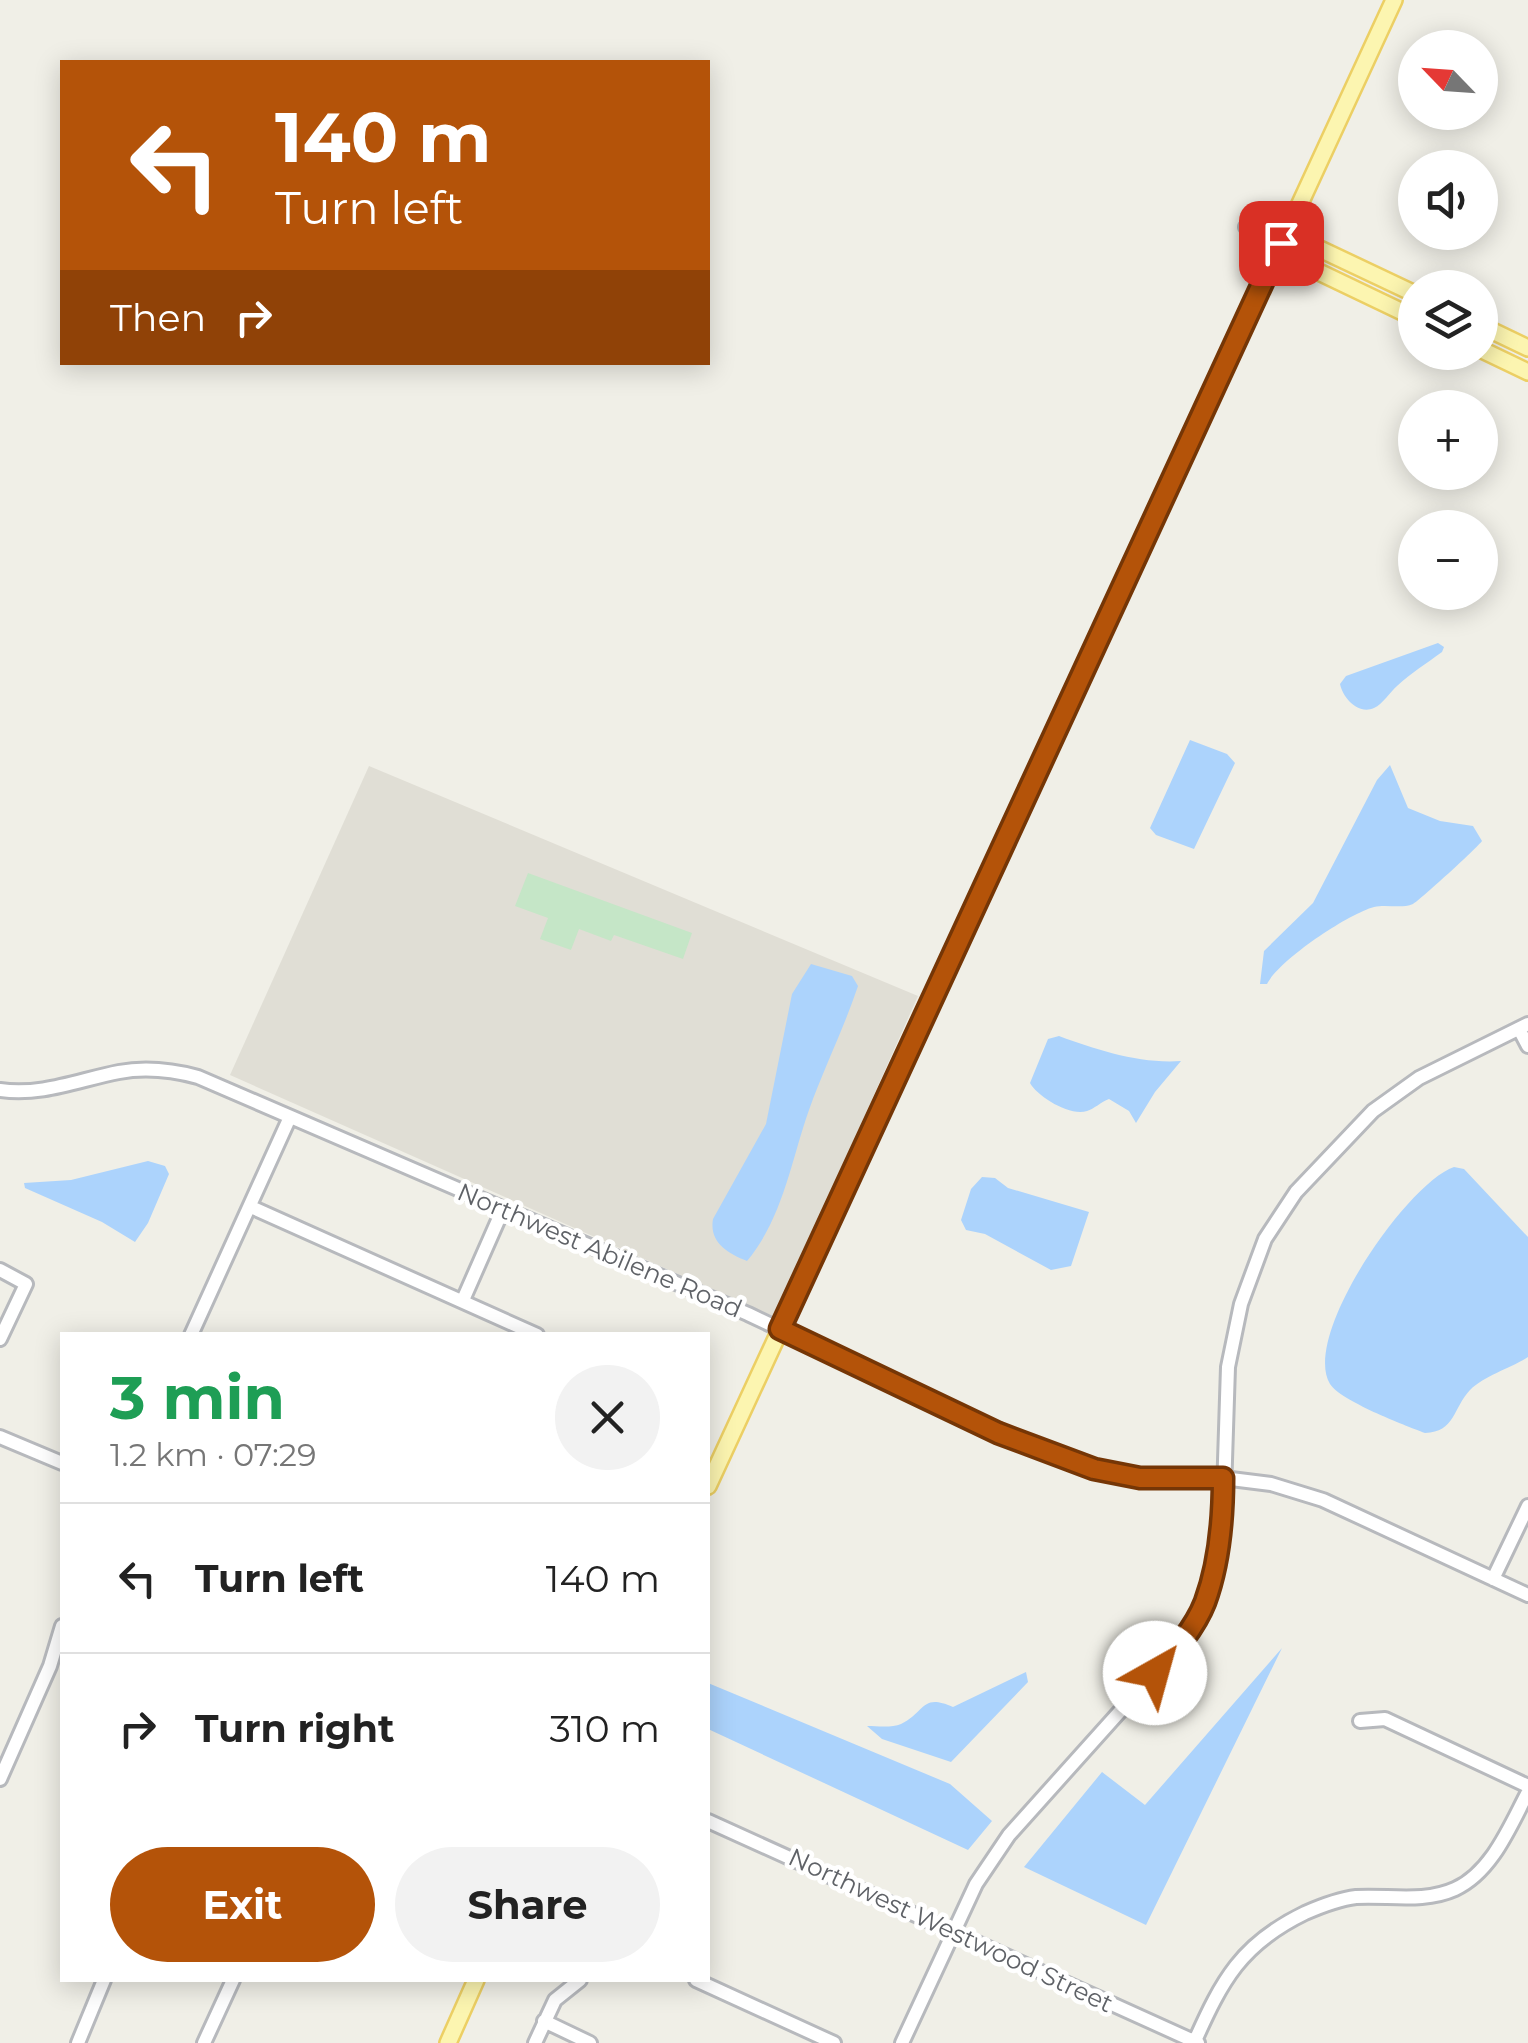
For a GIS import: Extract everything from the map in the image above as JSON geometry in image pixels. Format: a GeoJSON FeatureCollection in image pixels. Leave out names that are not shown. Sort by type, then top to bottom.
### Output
{"type":"FeatureCollection","features":[{"type":"Feature","properties":{"kind":"main road"},"geometry":{"type":"LineString","coordinates":[[710,1482],[1394,0]]}},
{"type":"Feature","properties":{"kind":"main road"},"geometry":{"type":"LineString","coordinates":[[1281,243],[1398,288]]}},
{"type":"Feature","properties":{"kind":"main road"},"geometry":{"type":"LineString","coordinates":[[1281,243],[1398,308]]}},
{"type":"Feature","properties":{"kind":"main road"},"geometry":{"type":"LineString","coordinates":[[1498,334],[1528,348]]}},
{"type":"Feature","properties":{"kind":"main road"},"geometry":{"type":"LineString","coordinates":[[1498,358],[1528,372]]}},
{"type":"Feature","properties":{"kind":"main road"},"geometry":{"type":"LineString","coordinates":[[448,2043],[475,1982]]}},
{"type":"Feature","properties":{"kind":"street"},"geometry":{"type":"LineString","coordinates":[[1246,227],[1281,243]]}},
{"type":"Feature","properties":{"kind":"street"},"geometry":{"type":"LineString","coordinates":[[902,2043],[976,1884],[1009,1835],[1175,1650],[1204,1604],[1222,1523],[1228,1367],[1241,1304],[1265,1239],[1296,1192],[1373,1111],[1466,1053],[1524,1026],[1528,1046]]}},
{"type":"Feature","properties":{"kind":"street","name":"Northwest Abilene Road"},"geometry":{"type":"LineString","coordinates":[[0,1090],[41,1091],[121,1071],[174,1070],[198,1076],[780,1329],[998,1433],[1094,1469],[1140,1478],[1223,1478],[1271,1484],[1323,1500],[1528,1595]]}},
{"type":"Feature","properties":{"kind":"street"},"geometry":{"type":"LineString","coordinates":[[192,1332],[290,1117]]}},
{"type":"Feature","properties":{"kind":"street"},"geometry":{"type":"LineString","coordinates":[[251,1207],[531,1332]]}},
{"type":"Feature","properties":{"kind":"street"},"geometry":{"type":"LineString","coordinates":[[463,1300],[503,1209]]}},
{"type":"Feature","properties":{"kind":"street"},"geometry":{"type":"LineString","coordinates":[[0,1270],[26,1284],[0,1339]]}},
{"type":"Feature","properties":{"kind":"street"},"geometry":{"type":"LineString","coordinates":[[0,1438],[60,1462]]}},
{"type":"Feature","properties":{"kind":"street"},"geometry":{"type":"LineString","coordinates":[[1493,1579],[1528,1506]]}},
{"type":"Feature","properties":{"kind":"street"},"geometry":{"type":"LineString","coordinates":[[0,1780],[50,1666],[60,1633]]}},
{"type":"Feature","properties":{"kind":"street"},"geometry":{"type":"LineString","coordinates":[[1195,2042],[1214,1998],[1238,1962],[1272,1929],[1318,1907],[1353,1897],[1422,1898],[1456,1889],[1476,1874],[1499,1847],[1528,1789],[1385,1718],[1360,1721]]}},
{"type":"Feature","properties":{"kind":"street","name":"Northwest Westwood Street"},"geometry":{"type":"LineString","coordinates":[[710,1822],[1195,2042]]}},
{"type":"Feature","properties":{"kind":"street"},"geometry":{"type":"LineString","coordinates":[[78,2043],[103,1982]]}},
{"type":"Feature","properties":{"kind":"street"},"geometry":{"type":"LineString","coordinates":[[204,2043],[232,1982]]}},
{"type":"Feature","properties":{"kind":"street"},"geometry":{"type":"LineString","coordinates":[[534,2043],[555,2000],[578,1982]]}},
{"type":"Feature","properties":{"kind":"street"},"geometry":{"type":"LineString","coordinates":[[700,1982],[834,2043]]}},
{"type":"Feature","properties":{"kind":"street"},"geometry":{"type":"LineString","coordinates":[[544,2022],[590,2043]]}},
{"type":"Feature","properties":{"kind":"shaded area"},"geometry":{"type":"Polygon","coordinates":[[[369,766],[918,996],[775,1317],[230,1075],[369,766]]]}},
{"type":"Feature","properties":{"kind":"green space"},"geometry":{"type":"Polygon","coordinates":[[[528,873],[692,933],[683,959],[614,935],[611,941],[579,929],[571,950],[540,939],[548,918],[515,906],[528,873]]]}},
{"type":"Feature","properties":{"kind":"water"},"geometry":{"type":"Polygon","coordinates":[[[1438,643],[1444,647],[1442,652],[1402,681],[1374,708],[1357,707],[1344,695],[1340,684],[1346,676],[1438,643]]]}},
{"type":"Feature","properties":{"kind":"water"},"geometry":{"type":"Polygon","coordinates":[[[1190,740],[1227,754],[1235,763],[1194,849],[1156,835],[1150,828],[1190,740]]]}},
{"type":"Feature","properties":{"kind":"water"},"geometry":{"type":"Polygon","coordinates":[[[1390,765],[1408,808],[1440,821],[1473,826],[1482,841],[1413,904],[1362,911],[1315,939],[1285,963],[1267,984],[1260,984],[1264,951],[1313,903],[1377,780],[1390,765]]]}},
{"type":"Feature","properties":{"kind":"water"},"geometry":{"type":"Polygon","coordinates":[[[811,964],[852,976],[858,986],[809,1110],[778,1208],[747,1261],[721,1246],[714,1234],[713,1219],[766,1124],[792,994],[811,964]]]}},
{"type":"Feature","properties":{"kind":"water"},"geometry":{"type":"Polygon","coordinates":[[[1059,1036],[1134,1058],[1181,1061],[1136,1123],[1129,1111],[1109,1099],[1087,1111],[1072,1111],[1047,1099],[1030,1083],[1048,1039],[1059,1036]]]}},
{"type":"Feature","properties":{"kind":"water"},"geometry":{"type":"Polygon","coordinates":[[[148,1161],[165,1166],[169,1174],[148,1223],[135,1242],[102,1222],[25,1188],[24,1183],[71,1180],[148,1161]]]}},
{"type":"Feature","properties":{"kind":"water"},"geometry":{"type":"Polygon","coordinates":[[[1454,1167],[1464,1169],[1528,1237],[1528,1357],[1476,1385],[1448,1424],[1425,1433],[1336,1391],[1330,1384],[1325,1362],[1344,1298],[1386,1230],[1434,1179],[1454,1167]]]}},
{"type":"Feature","properties":{"kind":"water"},"geometry":{"type":"Polygon","coordinates":[[[982,1177],[995,1178],[1008,1188],[1089,1212],[1071,1266],[1051,1270],[985,1234],[966,1230],[961,1220],[971,1189],[982,1177]]]}},
{"type":"Feature","properties":{"kind":"water"},"geometry":{"type":"Polygon","coordinates":[[[1282,1648],[1146,1925],[1024,1867],[1102,1772],[1145,1805],[1282,1648]]]}},
{"type":"Feature","properties":{"kind":"water"},"geometry":{"type":"Polygon","coordinates":[[[1026,1672],[1028,1682],[951,1762],[882,1739],[867,1726],[901,1724],[929,1703],[953,1707],[1026,1672]]]}},
{"type":"Feature","properties":{"kind":"water"},"geometry":{"type":"Polygon","coordinates":[[[710,1684],[950,1784],[992,1821],[968,1850],[710,1730],[710,1684]]]}},
{"type":"Feature","properties":{"kind":"route"},"geometry":{"type":"LineString","coordinates":[[1155,1673],[1204,1604],[1222,1523],[1223,1478],[1140,1478],[1094,1469],[998,1433],[780,1329],[1281,243]]}}]}
